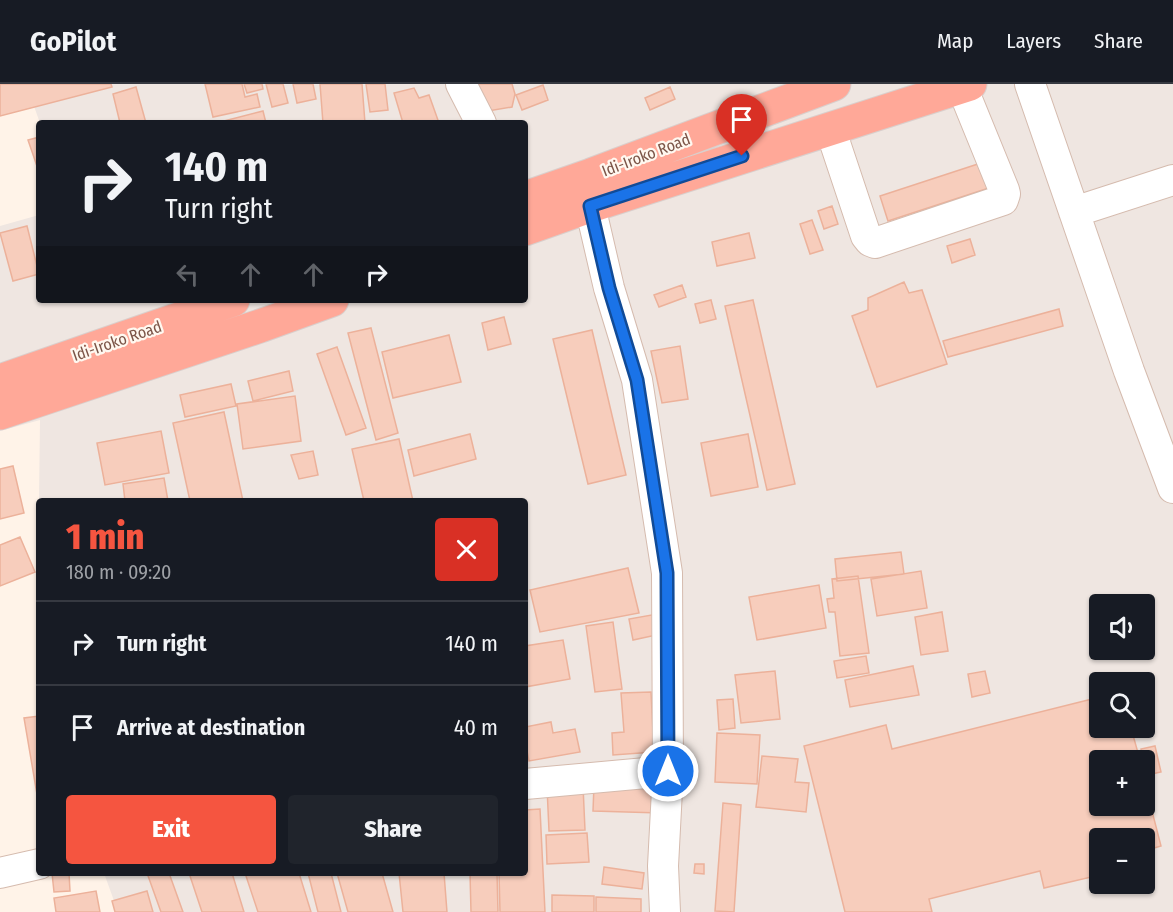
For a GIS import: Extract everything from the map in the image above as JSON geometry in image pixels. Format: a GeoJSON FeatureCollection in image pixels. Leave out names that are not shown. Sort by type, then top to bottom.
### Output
{"type":"FeatureCollection","features":[{"type":"Feature","properties":{"kind":"highway","name":"Idi-Iroko Road"},"geometry":{"type":"LineString","coordinates":[[528,197],[591,176],[829,85]]}},
{"type":"Feature","properties":{"kind":"highway"},"geometry":{"type":"LineString","coordinates":[[528,228],[966,85]]}},
{"type":"Feature","properties":{"kind":"highway","name":"Idi-Iroko Road"},"geometry":{"type":"LineString","coordinates":[[0,381],[224,303]]}},
{"type":"Feature","properties":{"kind":"highway"},"geometry":{"type":"LineString","coordinates":[[0,413],[260,327],[324,303]]}},
{"type":"Feature","properties":{"kind":"street"},"geometry":{"type":"LineString","coordinates":[[461,84],[479,120]]}},
{"type":"Feature","properties":{"kind":"street"},"geometry":{"type":"LineString","coordinates":[[1030,84],[1129,371],[1173,488]]}},
{"type":"Feature","properties":{"kind":"street"},"geometry":{"type":"LineString","coordinates":[[830,128],[866,236],[875,243],[1003,200],[1005,190],[966,85]]}},
{"type":"Feature","properties":{"kind":"street"},"geometry":{"type":"LineString","coordinates":[[1074,212],[1173,180]]}},
{"type":"Feature","properties":{"kind":"street"},"geometry":{"type":"LineString","coordinates":[[590,206],[609,288],[637,380],[667,573],[668,771],[663,866],[665,912]]}},
{"type":"Feature","properties":{"kind":"street"},"geometry":{"type":"LineString","coordinates":[[528,784],[668,771]]}},
{"type":"Feature","properties":{"kind":"street"},"geometry":{"type":"LineString","coordinates":[[0,873],[36,865]]}},
{"type":"Feature","properties":{"kind":"shaded area"},"geometry":{"type":"Polygon","coordinates":[[[26,84],[1173,84],[1173,912],[118,912],[105,876],[528,876],[528,498],[39,498],[40,420],[0,431],[0,226],[36,216],[36,303],[528,303],[528,120],[39,120],[26,84]]]}},
{"type":"Feature","properties":{"kind":"building"},"geometry":{"type":"Polygon","coordinates":[[[0,84],[111,84],[112,87],[0,116],[0,84]]]}},
{"type":"Feature","properties":{"kind":"building"},"geometry":{"type":"Polygon","coordinates":[[[205,84],[242,84],[245,97],[257,94],[260,107],[213,117],[205,84]]]}},
{"type":"Feature","properties":{"kind":"building"},"geometry":{"type":"Polygon","coordinates":[[[244,84],[262,84],[263,89],[247,93],[244,84]]]}},
{"type":"Feature","properties":{"kind":"building"},"geometry":{"type":"Polygon","coordinates":[[[266,84],[283,84],[288,103],[272,107],[266,84]]]}},
{"type":"Feature","properties":{"kind":"building"},"geometry":{"type":"Polygon","coordinates":[[[293,84],[313,84],[316,99],[297,103],[293,84]]]}},
{"type":"Feature","properties":{"kind":"building"},"geometry":{"type":"Polygon","coordinates":[[[320,84],[362,84],[365,120],[323,120],[320,84]]]}},
{"type":"Feature","properties":{"kind":"building"},"geometry":{"type":"Polygon","coordinates":[[[366,84],[385,84],[388,110],[370,112],[366,84]]]}},
{"type":"Feature","properties":{"kind":"building"},"geometry":{"type":"Polygon","coordinates":[[[477,84],[512,84],[515,94],[512,107],[488,111],[477,84]]]}},
{"type":"Feature","properties":{"kind":"building"},"geometry":{"type":"Polygon","coordinates":[[[543,85],[548,100],[522,110],[516,95],[543,85]]]}},
{"type":"Feature","properties":{"kind":"building"},"geometry":{"type":"Polygon","coordinates":[[[136,87],[145,120],[119,120],[113,94],[136,87]]]}},
{"type":"Feature","properties":{"kind":"building"},"geometry":{"type":"Polygon","coordinates":[[[670,87],[675,99],[650,110],[645,98],[670,87]]]}},
{"type":"Feature","properties":{"kind":"building"},"geometry":{"type":"Polygon","coordinates":[[[414,88],[419,98],[429,95],[438,120],[402,120],[394,93],[414,88]]]}},
{"type":"Feature","properties":{"kind":"building"},"geometry":{"type":"Polygon","coordinates":[[[263,111],[265,120],[228,120],[263,111]]]}},
{"type":"Feature","properties":{"kind":"building"},"geometry":{"type":"Polygon","coordinates":[[[36,138],[36,163],[28,140],[36,138]]]}},
{"type":"Feature","properties":{"kind":"building"},"geometry":{"type":"Polygon","coordinates":[[[984,162],[992,187],[888,221],[880,196],[984,162]]]}},
{"type":"Feature","properties":{"kind":"building"},"geometry":{"type":"Polygon","coordinates":[[[832,206],[838,224],[824,229],[818,211],[832,206]]]}},
{"type":"Feature","properties":{"kind":"building"},"geometry":{"type":"Polygon","coordinates":[[[812,220],[823,250],[810,254],[800,224],[812,220]]]}},
{"type":"Feature","properties":{"kind":"building"},"geometry":{"type":"Polygon","coordinates":[[[27,226],[36,262],[36,275],[13,281],[0,233],[27,226]]]}},
{"type":"Feature","properties":{"kind":"building"},"geometry":{"type":"Polygon","coordinates":[[[749,233],[755,258],[717,266],[712,242],[749,233]]]}},
{"type":"Feature","properties":{"kind":"building"},"geometry":{"type":"Polygon","coordinates":[[[970,239],[975,255],[952,263],[947,246],[970,239]]]}},
{"type":"Feature","properties":{"kind":"building"},"geometry":{"type":"Polygon","coordinates":[[[904,282],[909,293],[922,290],[947,364],[877,387],[852,316],[868,310],[868,298],[904,282]]]}},
{"type":"Feature","properties":{"kind":"building"},"geometry":{"type":"Polygon","coordinates":[[[682,285],[686,297],[659,307],[654,295],[682,285]]]}},
{"type":"Feature","properties":{"kind":"building"},"geometry":{"type":"Polygon","coordinates":[[[711,300],[716,319],[700,323],[695,304],[711,300]]]}},
{"type":"Feature","properties":{"kind":"building"},"geometry":{"type":"Polygon","coordinates":[[[753,300],[795,484],[767,490],[725,306],[753,300]]]}},
{"type":"Feature","properties":{"kind":"building"},"geometry":{"type":"Polygon","coordinates":[[[1059,309],[1063,326],[948,357],[943,341],[1059,309]]]}},
{"type":"Feature","properties":{"kind":"building"},"geometry":{"type":"Polygon","coordinates":[[[504,317],[511,344],[488,350],[482,323],[504,317]]]}},
{"type":"Feature","properties":{"kind":"building"},"geometry":{"type":"Polygon","coordinates":[[[371,328],[398,433],[376,440],[348,333],[371,328]]]}},
{"type":"Feature","properties":{"kind":"building"},"geometry":{"type":"Polygon","coordinates":[[[592,330],[626,475],[588,484],[553,339],[592,330]]]}},
{"type":"Feature","properties":{"kind":"building"},"geometry":{"type":"Polygon","coordinates":[[[449,335],[461,382],[393,398],[382,352],[449,335]]]}},
{"type":"Feature","properties":{"kind":"building"},"geometry":{"type":"Polygon","coordinates":[[[680,346],[688,399],[662,403],[651,351],[680,346]]]}},
{"type":"Feature","properties":{"kind":"building"},"geometry":{"type":"Polygon","coordinates":[[[337,347],[366,428],[346,435],[317,354],[337,347]]]}},
{"type":"Feature","properties":{"kind":"building"},"geometry":{"type":"Polygon","coordinates":[[[289,371],[293,391],[253,401],[248,381],[289,371]]]}},
{"type":"Feature","properties":{"kind":"building"},"geometry":{"type":"Polygon","coordinates":[[[231,384],[236,406],[185,417],[180,395],[231,384]]]}},
{"type":"Feature","properties":{"kind":"building"},"geometry":{"type":"Polygon","coordinates":[[[295,396],[301,441],[243,449],[237,404],[295,396]]]}},
{"type":"Feature","properties":{"kind":"building"},"geometry":{"type":"Polygon","coordinates":[[[224,412],[242,498],[189,498],[173,423],[224,412]]]}},
{"type":"Feature","properties":{"kind":"building"},"geometry":{"type":"Polygon","coordinates":[[[161,431],[169,473],[105,485],[97,443],[161,431]]]}},
{"type":"Feature","properties":{"kind":"building"},"geometry":{"type":"Polygon","coordinates":[[[470,434],[476,459],[414,476],[408,450],[470,434]]]}},
{"type":"Feature","properties":{"kind":"building"},"geometry":{"type":"Polygon","coordinates":[[[748,434],[758,487],[711,496],[701,443],[748,434]]]}},
{"type":"Feature","properties":{"kind":"building"},"geometry":{"type":"Polygon","coordinates":[[[399,439],[412,498],[363,498],[352,449],[399,439]]]}},
{"type":"Feature","properties":{"kind":"building"},"geometry":{"type":"Polygon","coordinates":[[[313,451],[318,475],[299,479],[291,455],[313,451]]]}},
{"type":"Feature","properties":{"kind":"building"},"geometry":{"type":"Polygon","coordinates":[[[13,466],[24,513],[0,519],[0,469],[13,466]]]}},
{"type":"Feature","properties":{"kind":"building"},"geometry":{"type":"Polygon","coordinates":[[[164,478],[167,498],[125,498],[123,484],[164,478]]]}},
{"type":"Feature","properties":{"kind":"building"},"geometry":{"type":"Polygon","coordinates":[[[20,537],[35,572],[0,586],[0,545],[20,537]]]}},
{"type":"Feature","properties":{"kind":"building"},"geometry":{"type":"Polygon","coordinates":[[[901,552],[904,574],[837,581],[835,559],[901,552]]]}},
{"type":"Feature","properties":{"kind":"building"},"geometry":{"type":"Polygon","coordinates":[[[628,568],[639,613],[540,632],[530,590],[628,568]]]}},
{"type":"Feature","properties":{"kind":"building"},"geometry":{"type":"Polygon","coordinates":[[[921,571],[927,608],[877,616],[871,579],[921,571]]]}},
{"type":"Feature","properties":{"kind":"building"},"geometry":{"type":"Polygon","coordinates":[[[858,576],[869,653],[840,656],[835,612],[829,612],[827,599],[834,598],[832,579],[858,576]]]}},
{"type":"Feature","properties":{"kind":"building"},"geometry":{"type":"Polygon","coordinates":[[[819,585],[826,628],[757,640],[749,597],[819,585]]]}},
{"type":"Feature","properties":{"kind":"building"},"geometry":{"type":"Polygon","coordinates":[[[942,612],[948,651],[921,655],[915,617],[942,612]]]}},
{"type":"Feature","properties":{"kind":"building"},"geometry":{"type":"Polygon","coordinates":[[[657,614],[661,634],[633,640],[629,619],[657,614]]]}},
{"type":"Feature","properties":{"kind":"building"},"geometry":{"type":"Polygon","coordinates":[[[613,622],[622,689],[595,692],[586,626],[613,622]]]}},
{"type":"Feature","properties":{"kind":"building"},"geometry":{"type":"Polygon","coordinates":[[[563,640],[570,679],[528,686],[528,646],[563,640]]]}},
{"type":"Feature","properties":{"kind":"building"},"geometry":{"type":"Polygon","coordinates":[[[866,656],[869,673],[837,678],[834,661],[866,656]]]}},
{"type":"Feature","properties":{"kind":"building"},"geometry":{"type":"Polygon","coordinates":[[[913,666],[919,695],[850,707],[845,680],[913,666]]]}},
{"type":"Feature","properties":{"kind":"building"},"geometry":{"type":"Polygon","coordinates":[[[775,671],[780,719],[741,723],[735,675],[775,671]]]}},
{"type":"Feature","properties":{"kind":"building"},"geometry":{"type":"Polygon","coordinates":[[[985,671],[990,693],[972,697],[968,674],[985,671]]]}},
{"type":"Feature","properties":{"kind":"building"},"geometry":{"type":"Polygon","coordinates":[[[651,692],[654,752],[613,755],[612,733],[624,732],[621,693],[651,692]]]}},
{"type":"Feature","properties":{"kind":"building"},"geometry":{"type":"Polygon","coordinates":[[[733,699],[735,728],[719,730],[717,700],[733,699]]]}},
{"type":"Feature","properties":{"kind":"building"},"geometry":{"type":"Polygon","coordinates":[[[1089,700],[1089,738],[1134,738],[1137,750],[1089,750],[1089,816],[1153,816],[1161,846],[1155,848],[1155,828],[1089,828],[1089,878],[1044,888],[1040,871],[929,899],[932,912],[845,912],[804,746],[886,725],[892,749],[1089,700]]]}},
{"type":"Feature","properties":{"kind":"building"},"geometry":{"type":"Polygon","coordinates":[[[36,716],[36,788],[24,718],[36,716]]]}},
{"type":"Feature","properties":{"kind":"building"},"geometry":{"type":"Polygon","coordinates":[[[551,722],[553,733],[575,729],[580,752],[529,761],[528,726],[551,722]]]}},
{"type":"Feature","properties":{"kind":"building"},"geometry":{"type":"Polygon","coordinates":[[[717,733],[760,735],[757,784],[715,782],[717,733]]]}},
{"type":"Feature","properties":{"kind":"building"},"geometry":{"type":"Polygon","coordinates":[[[1155,746],[1161,772],[1155,773],[1155,750],[1141,749],[1155,746]]]}},
{"type":"Feature","properties":{"kind":"building"},"geometry":{"type":"Polygon","coordinates":[[[762,756],[798,759],[795,782],[809,783],[806,812],[756,807],[762,756]]]}},
{"type":"Feature","properties":{"kind":"building"},"geometry":{"type":"Polygon","coordinates":[[[594,785],[660,787],[660,813],[593,811],[594,785]]]}},
{"type":"Feature","properties":{"kind":"building"},"geometry":{"type":"Polygon","coordinates":[[[583,786],[585,830],[549,831],[547,787],[583,786]]]}},
{"type":"Feature","properties":{"kind":"building"},"geometry":{"type":"Polygon","coordinates":[[[723,803],[741,805],[734,912],[715,911],[723,803]]]}},
{"type":"Feature","properties":{"kind":"building"},"geometry":{"type":"Polygon","coordinates":[[[540,809],[545,912],[500,912],[499,876],[528,876],[528,810],[540,809]]]}},
{"type":"Feature","properties":{"kind":"building"},"geometry":{"type":"Polygon","coordinates":[[[587,833],[589,862],[547,864],[546,835],[587,833]]]}},
{"type":"Feature","properties":{"kind":"building"},"geometry":{"type":"Polygon","coordinates":[[[695,864],[704,864],[704,874],[694,873],[695,864]]]}},
{"type":"Feature","properties":{"kind":"building"},"geometry":{"type":"Polygon","coordinates":[[[604,867],[644,873],[642,889],[602,884],[604,867]]]}},
{"type":"Feature","properties":{"kind":"building"},"geometry":{"type":"Polygon","coordinates":[[[52,876],[69,876],[70,891],[54,892],[52,876]]]}},
{"type":"Feature","properties":{"kind":"building"},"geometry":{"type":"Polygon","coordinates":[[[148,876],[170,876],[183,912],[161,912],[148,876]]]}},
{"type":"Feature","properties":{"kind":"building"},"geometry":{"type":"Polygon","coordinates":[[[190,876],[233,876],[244,912],[202,912],[190,876]]]}},
{"type":"Feature","properties":{"kind":"building"},"geometry":{"type":"Polygon","coordinates":[[[246,876],[300,876],[311,912],[258,912],[246,876]]]}},
{"type":"Feature","properties":{"kind":"building"},"geometry":{"type":"Polygon","coordinates":[[[309,876],[332,876],[341,912],[318,912],[309,876]]]}},
{"type":"Feature","properties":{"kind":"building"},"geometry":{"type":"Polygon","coordinates":[[[338,876],[383,876],[393,912],[348,912],[338,876]]]}},
{"type":"Feature","properties":{"kind":"building"},"geometry":{"type":"Polygon","coordinates":[[[399,876],[444,876],[447,912],[403,912],[399,876]]]}},
{"type":"Feature","properties":{"kind":"building"},"geometry":{"type":"Polygon","coordinates":[[[470,876],[497,876],[498,912],[471,912],[470,876]]]}},
{"type":"Feature","properties":{"kind":"building"},"geometry":{"type":"Polygon","coordinates":[[[96,891],[100,912],[56,912],[54,898],[96,891]]]}},
{"type":"Feature","properties":{"kind":"building"},"geometry":{"type":"Polygon","coordinates":[[[147,891],[153,912],[115,912],[112,901],[147,891]]]}},
{"type":"Feature","properties":{"kind":"building"},"geometry":{"type":"Polygon","coordinates":[[[552,895],[594,896],[594,912],[552,912],[552,895]]]}},
{"type":"Feature","properties":{"kind":"building"},"geometry":{"type":"Polygon","coordinates":[[[596,897],[641,899],[641,912],[596,912],[596,897]]]}},
{"type":"Feature","properties":{"kind":"route"},"geometry":{"type":"LineString","coordinates":[[668,771],[667,573],[637,380],[609,288],[590,206],[742,156]]}}]}
